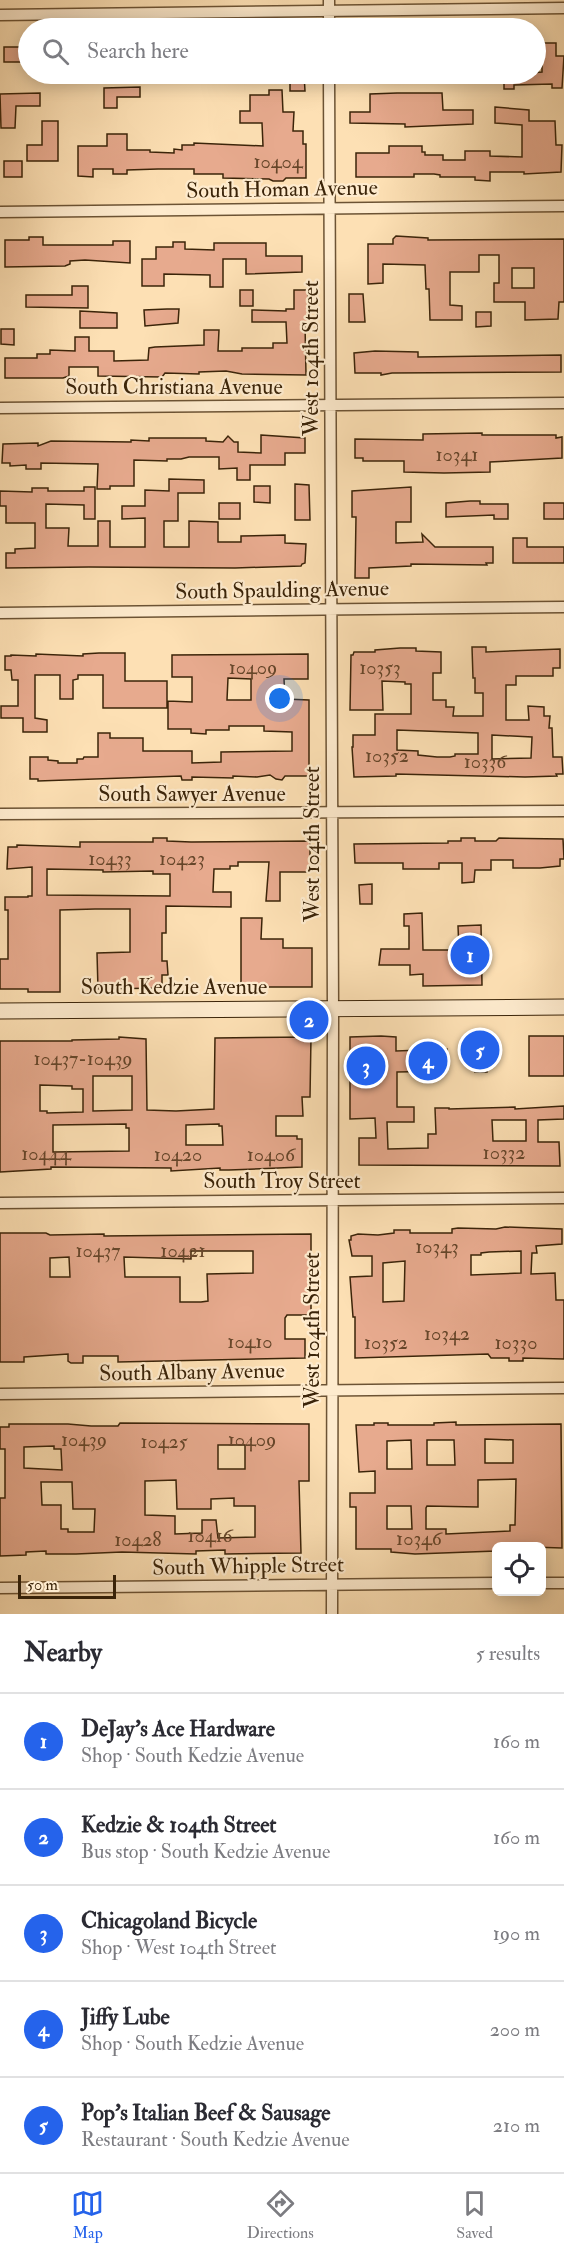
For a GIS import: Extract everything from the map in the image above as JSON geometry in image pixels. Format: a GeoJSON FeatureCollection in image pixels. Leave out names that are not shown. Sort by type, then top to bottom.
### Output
{"type":"FeatureCollection","features":[{"type":"Feature","properties":{"kind":"main road","name":"South Kedzie Avenue"},"geometry":{"type":"LineString","coordinates":[[0,1011],[564,1006]]}},
{"type":"Feature","properties":{"kind":"street"},"geometry":{"type":"LineString","coordinates":[[0,15],[329,6],[564,8]]}},
{"type":"Feature","properties":{"kind":"street","name":"West 104th Street"},"geometry":{"type":"LineString","coordinates":[[329,84],[333,1009],[332,1614]]}},
{"type":"Feature","properties":{"kind":"street","name":"South Homan Avenue"},"geometry":{"type":"LineString","coordinates":[[0,212],[564,206]]}},
{"type":"Feature","properties":{"kind":"street","name":"South Christiana Avenue"},"geometry":{"type":"LineString","coordinates":[[0,408],[564,403]]}},
{"type":"Feature","properties":{"kind":"street","name":"South Spaulding Avenue"},"geometry":{"type":"LineString","coordinates":[[0,613],[564,607]]}},
{"type":"Feature","properties":{"kind":"street","name":"South Sawyer Avenue"},"geometry":{"type":"LineString","coordinates":[[0,814],[564,811]]}},
{"type":"Feature","properties":{"kind":"street","name":"South Troy Street"},"geometry":{"type":"LineString","coordinates":[[0,1203],[564,1198]]}},
{"type":"Feature","properties":{"kind":"street","name":"South Albany Avenue"},"geometry":{"type":"LineString","coordinates":[[0,1394],[564,1388]]}},
{"type":"Feature","properties":{"kind":"street","name":"South Whipple Street"},"geometry":{"type":"LineString","coordinates":[[0,1588],[492,1583]]}},
{"type":"Feature","properties":{"kind":"street"},"geometry":{"type":"LineString","coordinates":[[546,1583],[564,1583]]}},
{"type":"Feature","properties":{"kind":"building"},"geometry":{"type":"Polygon","coordinates":[[[546,43],[556,43],[556,56],[564,56],[562,88],[552,88],[552,84],[514,85],[514,89],[504,89],[504,84],[546,84],[546,43]]]}},
{"type":"Feature","properties":{"kind":"building"},"geometry":{"type":"Polygon","coordinates":[[[4,47],[18,47],[18,62],[4,62],[4,47]]]}},
{"type":"Feature","properties":{"kind":"building"},"geometry":{"type":"Polygon","coordinates":[[[290,84],[305,84],[305,91],[290,91],[290,84]]]}},
{"type":"Feature","properties":{"kind":"building"},"geometry":{"type":"Polygon","coordinates":[[[140,87],[140,97],[117,97],[117,108],[104,108],[104,88],[140,87]]]}},
{"type":"Feature","properties":{"kind":"building"},"geometry":{"type":"Polygon","coordinates":[[[269,90],[282,90],[283,112],[294,112],[293,131],[303,131],[303,144],[306,144],[306,178],[286,178],[283,181],[273,181],[223,178],[223,174],[194,174],[194,169],[127,170],[127,174],[113,174],[113,169],[93,169],[93,177],[78,176],[78,146],[107,146],[107,134],[127,134],[127,150],[150,150],[150,152],[174,153],[174,149],[182,150],[182,145],[194,145],[194,143],[263,146],[262,123],[240,123],[240,111],[250,111],[250,95],[269,95],[269,90]]]}},
{"type":"Feature","properties":{"kind":"building"},"geometry":{"type":"Polygon","coordinates":[[[40,93],[40,106],[16,106],[15,128],[1,128],[0,94],[40,93]]]}},
{"type":"Feature","properties":{"kind":"building"},"geometry":{"type":"Polygon","coordinates":[[[442,93],[443,110],[473,110],[473,124],[405,127],[405,124],[350,123],[350,112],[370,112],[370,94],[442,93]]]}},
{"type":"Feature","properties":{"kind":"building"},"geometry":{"type":"Polygon","coordinates":[[[495,107],[529,110],[529,121],[555,121],[556,145],[562,145],[561,172],[524,174],[524,172],[490,172],[490,181],[475,180],[475,177],[440,177],[434,174],[414,174],[414,177],[356,177],[356,153],[389,153],[389,146],[422,146],[422,152],[425,152],[425,155],[443,155],[443,160],[465,160],[465,151],[490,151],[490,156],[522,157],[522,125],[495,123],[495,107]]]}},
{"type":"Feature","properties":{"kind":"building"},"geometry":{"type":"Polygon","coordinates":[[[42,121],[58,121],[58,161],[27,161],[27,145],[42,145],[42,121]]]}},
{"type":"Feature","properties":{"kind":"building"},"geometry":{"type":"Polygon","coordinates":[[[4,161],[22,161],[22,177],[4,177],[4,161]]]}},
{"type":"Feature","properties":{"kind":"building"},"geometry":{"type":"Polygon","coordinates":[[[396,236],[428,238],[428,240],[564,239],[564,302],[559,302],[558,319],[525,320],[525,302],[494,302],[494,283],[499,283],[499,255],[479,255],[479,272],[450,272],[450,305],[462,306],[462,320],[430,320],[429,289],[426,289],[425,265],[383,264],[383,283],[368,284],[368,244],[393,244],[396,236]],[[512,268],[512,288],[534,288],[534,268],[512,268]]]}},
{"type":"Feature","properties":{"kind":"building"},"geometry":{"type":"Polygon","coordinates":[[[29,237],[43,237],[43,245],[113,245],[113,241],[130,241],[130,263],[85,260],[70,261],[70,264],[65,266],[5,267],[5,240],[29,240],[29,237]]]}},
{"type":"Feature","properties":{"kind":"building"},"geometry":{"type":"Polygon","coordinates":[[[173,242],[185,242],[185,249],[214,250],[214,243],[266,243],[266,256],[302,256],[302,272],[246,274],[246,259],[223,259],[223,287],[210,287],[210,275],[164,274],[164,286],[142,286],[142,259],[156,259],[156,247],[173,247],[173,242]]]}},
{"type":"Feature","properties":{"kind":"building"},"geometry":{"type":"Polygon","coordinates":[[[72,286],[88,286],[88,308],[26,307],[26,295],[72,295],[72,286]]]}},
{"type":"Feature","properties":{"kind":"building"},"geometry":{"type":"Polygon","coordinates":[[[240,290],[253,290],[253,306],[240,306],[240,290]]]}},
{"type":"Feature","properties":{"kind":"building"},"geometry":{"type":"Polygon","coordinates":[[[294,290],[308,290],[308,324],[305,324],[306,375],[242,374],[226,371],[199,372],[199,374],[165,373],[162,377],[98,376],[98,367],[69,367],[69,376],[63,378],[5,378],[5,358],[37,358],[37,354],[50,354],[50,350],[75,351],[75,337],[89,337],[89,351],[114,351],[114,361],[148,360],[149,348],[204,345],[204,330],[219,330],[218,351],[273,348],[273,343],[287,343],[286,322],[252,322],[252,310],[286,311],[286,309],[294,309],[294,290]]]}},
{"type":"Feature","properties":{"kind":"building"},"geometry":{"type":"Polygon","coordinates":[[[349,294],[363,294],[365,322],[349,322],[349,294]]]}},
{"type":"Feature","properties":{"kind":"building"},"geometry":{"type":"Polygon","coordinates":[[[179,309],[178,323],[145,326],[144,310],[179,309]]]}},
{"type":"Feature","properties":{"kind":"building"},"geometry":{"type":"Polygon","coordinates":[[[80,311],[117,313],[117,328],[80,328],[80,311]]]}},
{"type":"Feature","properties":{"kind":"building"},"geometry":{"type":"Polygon","coordinates":[[[476,312],[491,312],[491,326],[476,327],[476,312]]]}},
{"type":"Feature","properties":{"kind":"building"},"geometry":{"type":"Polygon","coordinates":[[[1,329],[14,329],[14,345],[1,344],[1,329]]]}},
{"type":"Feature","properties":{"kind":"building"},"geometry":{"type":"Polygon","coordinates":[[[418,352],[418,357],[561,355],[561,372],[392,373],[381,375],[381,373],[355,373],[354,353],[418,352]]]}},
{"type":"Feature","properties":{"kind":"building"},"geometry":{"type":"Polygon","coordinates":[[[482,433],[482,435],[556,435],[556,438],[562,437],[562,458],[490,462],[490,472],[444,473],[404,472],[404,461],[363,461],[363,458],[355,458],[355,439],[423,440],[423,434],[482,433]]]}},
{"type":"Feature","properties":{"kind":"building"},"geometry":{"type":"Polygon","coordinates":[[[261,435],[305,438],[305,453],[285,453],[285,465],[250,465],[250,480],[237,480],[237,468],[219,469],[219,457],[189,457],[167,459],[167,461],[134,460],[134,486],[110,486],[110,489],[97,489],[98,464],[41,463],[41,469],[26,469],[26,465],[10,466],[10,463],[2,463],[3,444],[38,443],[38,446],[51,441],[131,442],[131,440],[149,441],[149,438],[206,438],[206,441],[223,442],[228,436],[234,442],[238,442],[238,452],[261,453],[261,435]]]}},
{"type":"Feature","properties":{"kind":"building"},"geometry":{"type":"Polygon","coordinates":[[[169,479],[204,480],[204,493],[178,493],[178,521],[164,521],[164,547],[189,547],[189,521],[218,522],[218,542],[241,542],[241,536],[285,535],[285,543],[306,544],[305,563],[301,566],[235,568],[6,568],[6,553],[15,553],[15,549],[35,548],[35,523],[6,523],[6,506],[0,506],[0,491],[32,492],[32,488],[48,488],[48,491],[84,491],[84,487],[95,487],[95,519],[84,519],[84,505],[46,504],[46,528],[69,528],[68,546],[98,546],[98,521],[110,521],[110,547],[145,547],[145,518],[122,519],[122,506],[145,506],[145,490],[169,491],[169,479]]]}},
{"type":"Feature","properties":{"kind":"building"},"geometry":{"type":"Polygon","coordinates":[[[295,484],[309,485],[310,520],[295,520],[295,484]]]}},
{"type":"Feature","properties":{"kind":"building"},"geometry":{"type":"Polygon","coordinates":[[[254,486],[270,486],[270,503],[254,502],[254,486]]]}},
{"type":"Feature","properties":{"kind":"building"},"geometry":{"type":"Polygon","coordinates":[[[411,487],[411,522],[396,522],[396,543],[423,542],[422,534],[435,547],[493,547],[493,563],[486,563],[487,565],[411,564],[411,566],[369,568],[369,578],[355,578],[356,517],[352,517],[352,491],[411,487]]]}},
{"type":"Feature","properties":{"kind":"building"},"geometry":{"type":"Polygon","coordinates":[[[480,501],[480,504],[508,504],[508,519],[494,519],[494,515],[446,517],[446,503],[480,501]]]}},
{"type":"Feature","properties":{"kind":"building"},"geometry":{"type":"Polygon","coordinates":[[[219,503],[240,503],[240,519],[219,519],[219,503]]]}},
{"type":"Feature","properties":{"kind":"building"},"geometry":{"type":"Polygon","coordinates":[[[544,503],[564,503],[564,519],[544,519],[544,503]]]}},
{"type":"Feature","properties":{"kind":"building"},"geometry":{"type":"Polygon","coordinates":[[[513,538],[527,538],[527,547],[564,547],[564,563],[513,563],[513,538]]]}},
{"type":"Feature","properties":{"kind":"building"},"geometry":{"type":"Polygon","coordinates":[[[472,647],[486,647],[486,652],[560,649],[560,668],[553,668],[553,676],[516,676],[516,685],[506,685],[506,720],[529,720],[528,706],[544,707],[544,716],[550,716],[549,728],[552,728],[553,757],[562,757],[563,774],[525,777],[396,774],[396,776],[354,777],[353,735],[375,735],[375,714],[411,714],[411,684],[382,681],[383,710],[350,710],[351,655],[354,652],[416,648],[416,651],[441,652],[441,673],[433,673],[433,700],[446,700],[446,707],[454,707],[453,716],[483,716],[483,693],[475,693],[475,678],[473,678],[472,647]],[[397,730],[397,750],[418,751],[418,755],[437,757],[478,754],[478,733],[397,730]],[[492,735],[492,759],[531,758],[532,737],[492,735]]]}},
{"type":"Feature","properties":{"kind":"building"},"geometry":{"type":"Polygon","coordinates":[[[125,653],[125,681],[167,681],[167,708],[103,708],[103,675],[78,675],[78,679],[73,680],[73,699],[60,699],[60,675],[35,675],[35,718],[47,720],[47,732],[23,732],[23,718],[1,718],[1,706],[18,706],[18,680],[12,680],[11,670],[5,670],[5,656],[36,656],[36,654],[83,656],[83,654],[125,653]]]}},
{"type":"Feature","properties":{"kind":"building"},"geometry":{"type":"Polygon","coordinates":[[[308,654],[308,679],[284,679],[285,699],[309,700],[309,776],[285,776],[282,780],[270,775],[233,776],[233,778],[192,777],[192,780],[182,780],[181,776],[38,781],[38,779],[30,779],[30,757],[48,757],[48,760],[58,761],[58,763],[77,763],[77,759],[84,757],[98,757],[98,733],[110,733],[110,738],[143,738],[143,751],[192,751],[192,763],[221,762],[221,752],[292,751],[292,732],[264,731],[264,726],[229,726],[229,730],[206,730],[206,734],[191,733],[191,729],[168,729],[168,701],[192,702],[192,677],[172,677],[172,655],[308,654]],[[228,678],[227,700],[251,700],[251,679],[228,678]]]}},
{"type":"Feature","properties":{"kind":"building"},"geometry":{"type":"Polygon","coordinates":[[[153,838],[191,842],[310,841],[310,872],[280,872],[280,901],[266,901],[269,862],[238,862],[238,866],[230,866],[230,869],[214,869],[213,892],[231,892],[231,907],[166,906],[166,933],[162,933],[162,961],[167,961],[168,975],[162,975],[162,988],[98,989],[97,953],[130,952],[130,909],[95,909],[60,910],[60,992],[0,989],[0,959],[8,959],[8,910],[5,910],[5,897],[32,896],[32,867],[7,869],[8,847],[17,847],[17,845],[80,847],[80,842],[153,842],[153,838]],[[47,869],[47,895],[170,896],[170,874],[153,874],[153,871],[103,872],[103,870],[47,869]]]}},
{"type":"Feature","properties":{"kind":"building"},"geometry":{"type":"Polygon","coordinates":[[[461,838],[475,838],[475,841],[496,841],[499,838],[563,839],[564,859],[560,859],[560,866],[540,868],[513,868],[513,860],[491,860],[491,870],[475,870],[474,882],[462,883],[462,863],[439,863],[439,869],[403,869],[403,863],[355,863],[354,844],[448,843],[448,841],[461,841],[461,838]]]}},
{"type":"Feature","properties":{"kind":"building"},"geometry":{"type":"Polygon","coordinates":[[[372,884],[372,904],[360,904],[359,885],[372,884]]]}},
{"type":"Feature","properties":{"kind":"building"},"geometry":{"type":"Polygon","coordinates":[[[422,913],[423,950],[459,950],[458,926],[481,925],[482,985],[423,986],[423,974],[410,975],[410,965],[379,965],[381,949],[409,949],[409,926],[404,926],[404,914],[422,913]]]}},
{"type":"Feature","properties":{"kind":"building"},"geometry":{"type":"Polygon","coordinates":[[[241,918],[262,918],[261,939],[283,939],[283,948],[312,948],[312,987],[241,987],[241,918]]]}},
{"type":"Feature","properties":{"kind":"building"},"geometry":{"type":"Polygon","coordinates":[[[472,1036],[487,1037],[487,1072],[475,1072],[474,1063],[472,1063],[472,1036]]]}},
{"type":"Feature","properties":{"kind":"building"},"geometry":{"type":"Polygon","coordinates":[[[529,1036],[564,1036],[564,1076],[529,1076],[529,1036]]]}},
{"type":"Feature","properties":{"kind":"building"},"geometry":{"type":"Polygon","coordinates":[[[119,1037],[146,1039],[147,1110],[176,1111],[214,1109],[215,1038],[311,1037],[310,1097],[302,1097],[303,1116],[276,1116],[276,1136],[297,1136],[297,1139],[302,1139],[302,1167],[171,1171],[171,1168],[51,1167],[51,1169],[0,1172],[0,1041],[119,1039],[119,1037]],[[93,1076],[93,1111],[132,1110],[132,1076],[93,1076]],[[40,1085],[40,1111],[47,1111],[47,1113],[83,1112],[83,1089],[72,1089],[72,1086],[40,1085]],[[126,1124],[53,1125],[53,1152],[129,1151],[129,1128],[126,1128],[126,1124]],[[219,1124],[186,1125],[186,1145],[223,1145],[222,1126],[219,1124]]]}},
{"type":"Feature","properties":{"kind":"building"},"geometry":{"type":"Polygon","coordinates":[[[350,1037],[396,1037],[396,1051],[447,1049],[447,1071],[397,1072],[397,1107],[414,1107],[414,1122],[387,1122],[388,1149],[428,1148],[428,1134],[436,1134],[435,1108],[515,1107],[515,1109],[564,1106],[564,1119],[538,1120],[538,1142],[559,1142],[560,1166],[359,1165],[359,1138],[376,1138],[375,1118],[350,1119],[350,1037]],[[492,1120],[493,1141],[526,1141],[526,1120],[492,1120]]]}},
{"type":"Feature","properties":{"kind":"building"},"geometry":{"type":"Polygon","coordinates":[[[505,1227],[562,1229],[562,1244],[536,1246],[537,1253],[532,1253],[531,1274],[555,1273],[556,1300],[564,1300],[564,1359],[523,1358],[523,1361],[509,1361],[509,1358],[491,1358],[488,1354],[355,1358],[355,1317],[353,1317],[350,1277],[372,1276],[372,1256],[352,1256],[349,1240],[351,1236],[394,1233],[394,1230],[410,1230],[410,1233],[452,1233],[452,1229],[458,1228],[496,1229],[505,1227]],[[521,1251],[471,1255],[471,1275],[521,1273],[521,1251]],[[405,1261],[383,1263],[383,1302],[404,1301],[405,1261]]]}},
{"type":"Feature","properties":{"kind":"building"},"geometry":{"type":"Polygon","coordinates":[[[0,1233],[104,1234],[104,1236],[311,1234],[311,1315],[287,1315],[285,1318],[285,1339],[305,1339],[305,1358],[118,1362],[118,1356],[83,1356],[83,1363],[71,1363],[68,1361],[68,1354],[24,1357],[24,1362],[0,1362],[0,1233]],[[191,1251],[191,1259],[124,1257],[125,1277],[180,1277],[180,1302],[201,1302],[208,1301],[207,1274],[253,1273],[253,1251],[191,1251]],[[69,1257],[50,1258],[50,1277],[70,1277],[69,1257]]]}},
{"type":"Feature","properties":{"kind":"building"},"geometry":{"type":"Polygon","coordinates":[[[456,1422],[456,1425],[561,1424],[562,1548],[546,1548],[546,1542],[492,1542],[492,1551],[415,1554],[391,1552],[391,1549],[356,1549],[356,1507],[350,1507],[350,1493],[375,1493],[375,1471],[359,1472],[356,1425],[388,1423],[388,1425],[434,1425],[434,1423],[456,1422]],[[485,1439],[485,1463],[513,1463],[513,1440],[485,1439]],[[411,1440],[387,1441],[387,1469],[412,1469],[411,1440]],[[427,1440],[427,1465],[455,1465],[454,1440],[427,1440]],[[516,1479],[478,1480],[478,1507],[427,1506],[426,1529],[446,1529],[446,1534],[510,1531],[510,1525],[515,1525],[516,1479]],[[387,1506],[387,1529],[412,1529],[411,1506],[387,1506]]]}},
{"type":"Feature","properties":{"kind":"building"},"geometry":{"type":"Polygon","coordinates":[[[120,1423],[309,1424],[309,1481],[299,1481],[301,1553],[225,1554],[225,1550],[196,1551],[196,1554],[122,1552],[46,1554],[46,1551],[26,1552],[26,1555],[0,1556],[0,1498],[5,1498],[5,1449],[0,1449],[0,1427],[9,1427],[9,1424],[118,1426],[120,1423]],[[218,1445],[218,1469],[245,1469],[245,1445],[218,1445]],[[54,1446],[24,1447],[24,1468],[62,1470],[61,1449],[54,1449],[54,1446]],[[176,1480],[145,1481],[145,1515],[175,1516],[175,1534],[202,1533],[202,1520],[216,1520],[218,1538],[255,1537],[255,1506],[234,1506],[234,1498],[211,1499],[211,1509],[177,1509],[176,1480]],[[41,1482],[42,1505],[61,1505],[61,1529],[68,1529],[68,1532],[94,1532],[95,1509],[73,1509],[72,1482],[41,1482]]]}},
{"type":"Feature","properties":{"kind":"place","name":"DeJay's Ace Hardware"},"geometry":{"type":"Point","coordinates":[470,955]}},
{"type":"Feature","properties":{"kind":"place","name":"Kedzie & 104th Street"},"geometry":{"type":"Point","coordinates":[309,1020]}},
{"type":"Feature","properties":{"kind":"place","name":"Pop's Italian Beef & Sausage"},"geometry":{"type":"Point","coordinates":[480,1050]}},
{"type":"Feature","properties":{"kind":"place","name":"Jiffy Lube"},"geometry":{"type":"Point","coordinates":[428,1061]}},
{"type":"Feature","properties":{"kind":"place","name":"Chicagoland Bicycle"},"geometry":{"type":"Point","coordinates":[366,1066]}}]}
